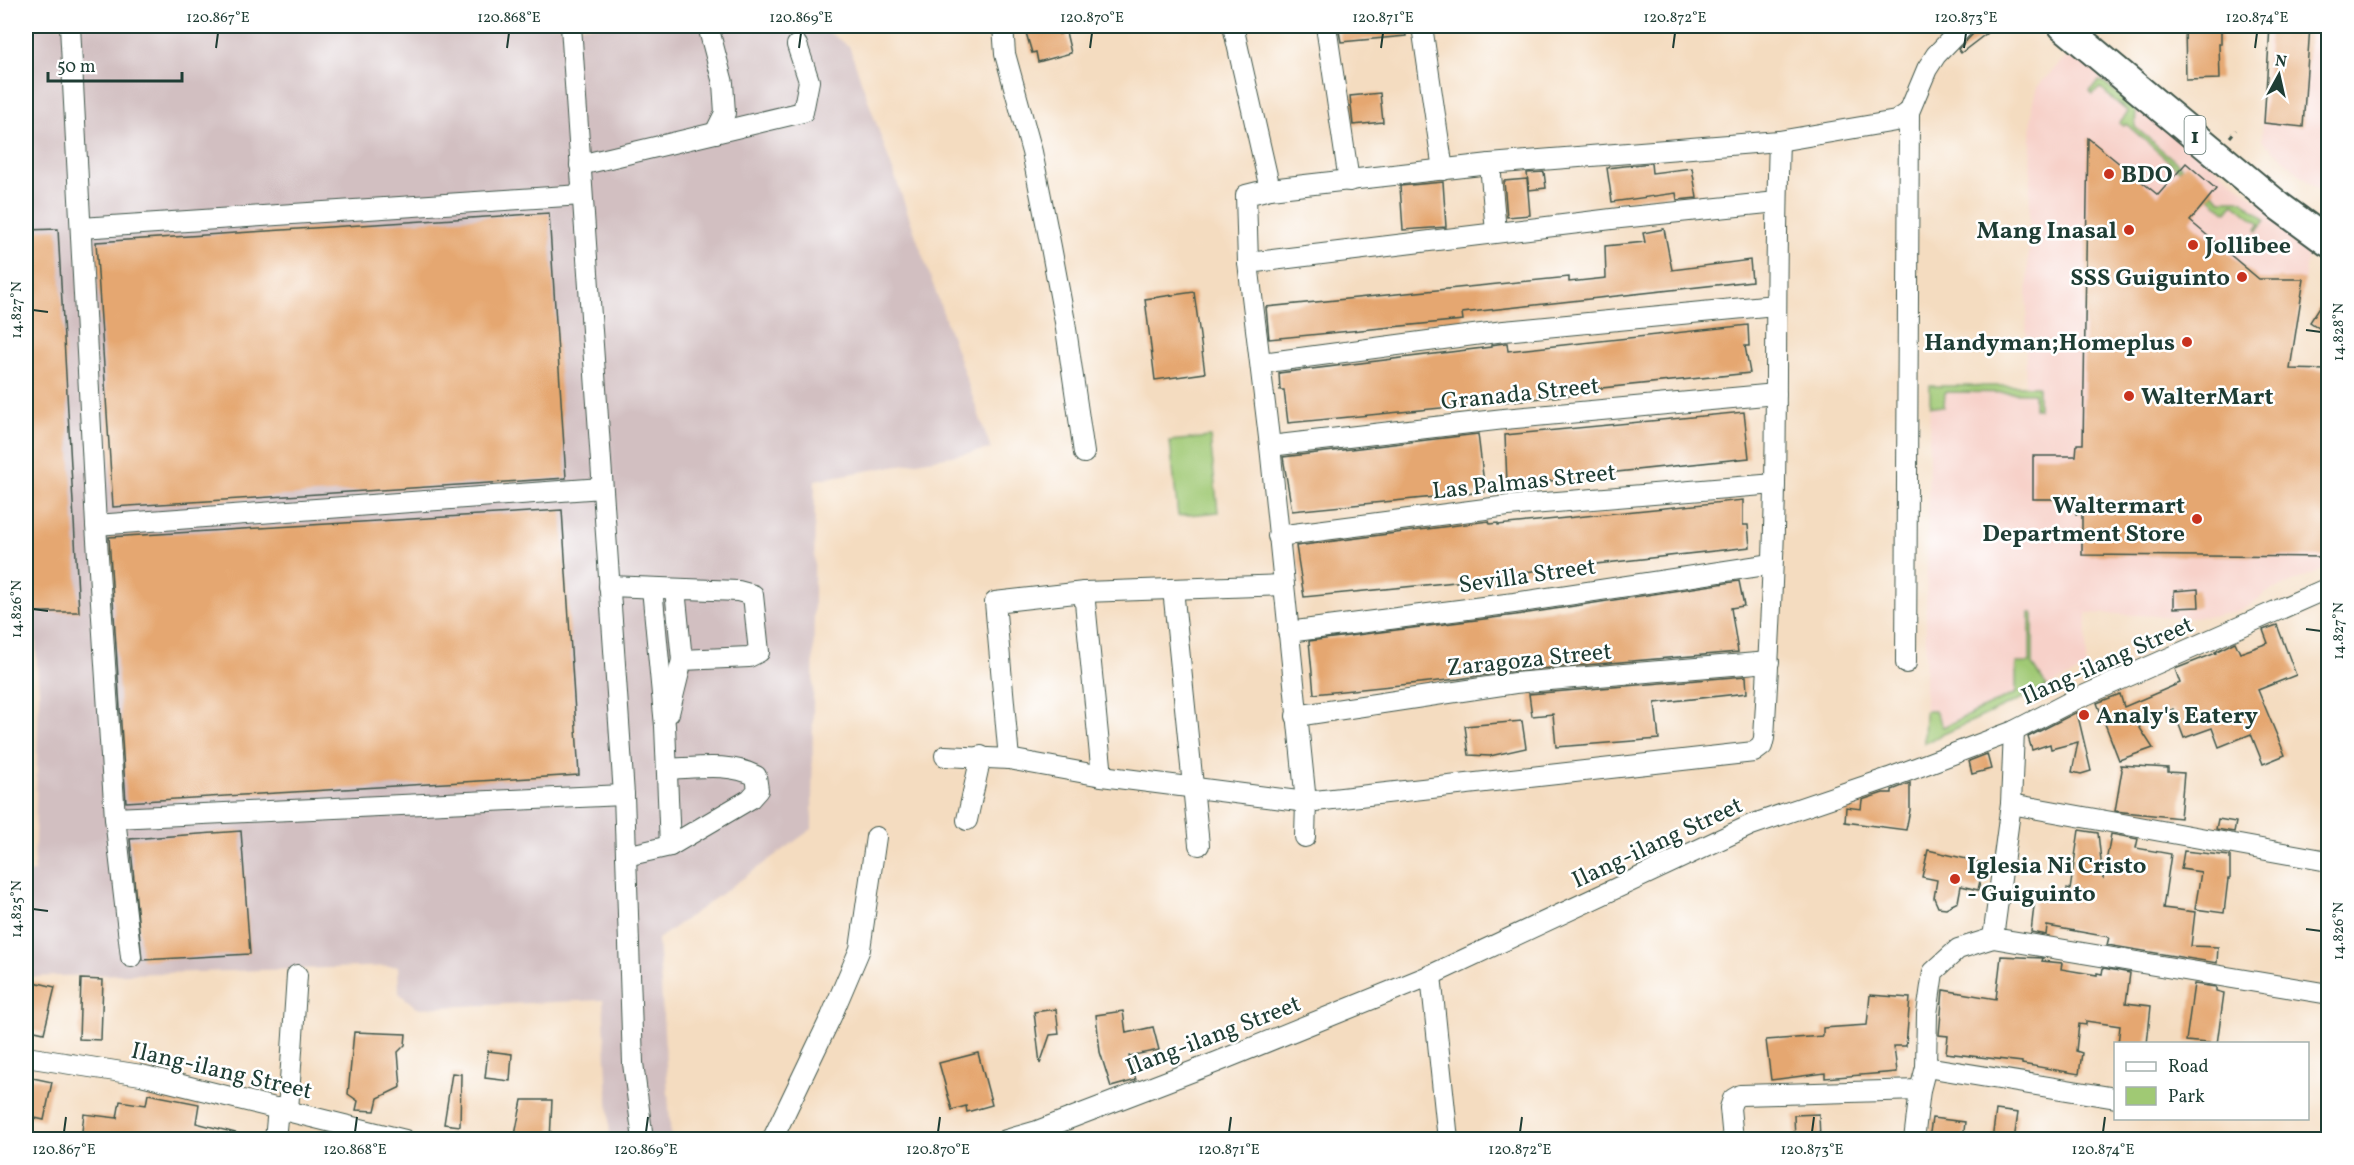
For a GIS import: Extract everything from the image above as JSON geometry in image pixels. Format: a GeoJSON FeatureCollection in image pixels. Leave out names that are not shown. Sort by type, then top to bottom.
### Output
{"type":"FeatureCollection","features":[{"type":"Feature","properties":{"kind":"highway","name":"1"},"geometry":{"type":"LineString","coordinates":[[2063,26],[2272,201],[2328,242]]}},
{"type":"Feature","properties":{"kind":"highway","name":"1"},"geometry":{"type":"LineString","coordinates":[[2091,26],[2290,194],[2328,221]]}},
{"type":"Feature","properties":{"kind":"street"},"geometry":{"type":"LineString","coordinates":[[69,26],[96,525],[115,818],[131,957]]}},
{"type":"Feature","properties":{"kind":"street"},"geometry":{"type":"LineString","coordinates":[[571,26],[624,795],[633,1063],[643,1140]]}},
{"type":"Feature","properties":{"kind":"street"},"geometry":{"type":"LineString","coordinates":[[708,26],[723,83],[724,113],[715,133]]}},
{"type":"Feature","properties":{"kind":"street"},"geometry":{"type":"LineString","coordinates":[[1003,26],[1005,54],[1032,152],[1052,247],[1084,453]]}},
{"type":"Feature","properties":{"kind":"street"},"geometry":{"type":"LineString","coordinates":[[1233,26],[1270,189]]}},
{"type":"Feature","properties":{"kind":"street"},"geometry":{"type":"LineString","coordinates":[[1326,26],[1349,180]]}},
{"type":"Feature","properties":{"kind":"street"},"geometry":{"type":"LineString","coordinates":[[1422,26],[1443,170]]}},
{"type":"Feature","properties":{"kind":"street"},"geometry":{"type":"LineString","coordinates":[[1906,663],[1909,112],[1927,69],[1936,55],[1964,26]]}},
{"type":"Feature","properties":{"kind":"street"},"geometry":{"type":"LineString","coordinates":[[580,165],[803,112],[809,81],[797,45]]}},
{"type":"Feature","properties":{"kind":"street"},"geometry":{"type":"LineString","coordinates":[[1305,837],[1306,802],[1282,585],[1270,446],[1248,263],[1246,195],[1270,189],[1490,164],[1779,141],[1896,121],[1909,112]]}},
{"type":"Feature","properties":{"kind":"street"},"geometry":{"type":"LineString","coordinates":[[945,756],[1009,759],[1102,776],[1306,802],[1754,752],[1762,746],[1764,738],[1769,662],[1775,484],[1775,305],[1779,141]]}},
{"type":"Feature","properties":{"kind":"street"},"geometry":{"type":"LineString","coordinates":[[1490,164],[1496,232]]}},
{"type":"Feature","properties":{"kind":"street"},"geometry":{"type":"LineString","coordinates":[[81,228],[582,195]]}},
{"type":"Feature","properties":{"kind":"street"},"geometry":{"type":"LineString","coordinates":[[1248,263],[1496,232],[1777,202]]}},
{"type":"Feature","properties":{"kind":"street"},"geometry":{"type":"LineString","coordinates":[[1261,363],[1504,331],[1775,305]]}},
{"type":"Feature","properties":{"kind":"street","name":"Granada Street"},"geometry":{"type":"LineString","coordinates":[[1270,446],[1504,419],[1776,394]]}},
{"type":"Feature","properties":{"kind":"street","name":"Las Palmas Street"},"geometry":{"type":"LineString","coordinates":[[1278,536],[1508,506],[1775,484]]}},
{"type":"Feature","properties":{"kind":"street"},"geometry":{"type":"LineString","coordinates":[[96,525],[602,488]]}},
{"type":"Feature","properties":{"kind":"street","name":"Sevilla Street"},"geometry":{"type":"LineString","coordinates":[[1288,632],[1514,603],[1772,564]]}},
{"type":"Feature","properties":{"kind":"street"},"geometry":{"type":"LineString","coordinates":[[1009,759],[996,602],[1084,592],[1282,585]]}},
{"type":"Feature","properties":{"kind":"street"},"geometry":{"type":"LineString","coordinates":[[609,586],[738,591],[753,595],[759,652],[749,657],[682,660]]}},
{"type":"Feature","properties":{"kind":"street"},"geometry":{"type":"LineString","coordinates":[[652,588],[665,726],[670,846]]}},
{"type":"Feature","properties":{"kind":"street","name":"Ilang-ilang Street"},"geometry":{"type":"LineString","coordinates":[[1006,1140],[1038,1135],[1431,975],[1751,825],[1889,778],[2014,731],[2074,700],[2328,588]]}},
{"type":"Feature","properties":{"kind":"street"},"geometry":{"type":"LineString","coordinates":[[665,726],[682,660],[675,589]]}},
{"type":"Feature","properties":{"kind":"street"},"geometry":{"type":"LineString","coordinates":[[1173,590],[1199,845]]}},
{"type":"Feature","properties":{"kind":"street"},"geometry":{"type":"LineString","coordinates":[[1084,592],[1102,776]]}},
{"type":"Feature","properties":{"kind":"street","name":"Zaragoza Street"},"geometry":{"type":"LineString","coordinates":[[1296,716],[1515,683],[1769,662]]}},
{"type":"Feature","properties":{"kind":"street"},"geometry":{"type":"LineString","coordinates":[[1993,938],[2011,804],[2014,731]]}},
{"type":"Feature","properties":{"kind":"street"},"geometry":{"type":"LineString","coordinates":[[967,820],[981,756]]}},
{"type":"Feature","properties":{"kind":"street"},"geometry":{"type":"LineString","coordinates":[[626,856],[670,846],[750,799],[758,789],[756,776],[744,770],[724,767],[667,769]]}},
{"type":"Feature","properties":{"kind":"street"},"geometry":{"type":"LineString","coordinates":[[115,818],[624,795]]}},
{"type":"Feature","properties":{"kind":"street"},"geometry":{"type":"LineString","coordinates":[[2011,804],[2328,861]]}},
{"type":"Feature","properties":{"kind":"street"},"geometry":{"type":"LineString","coordinates":[[772,1140],[861,949],[876,837]]}},
{"type":"Feature","properties":{"kind":"street"},"geometry":{"type":"LineString","coordinates":[[1914,1140],[1920,1090],[1926,1066],[1927,1014],[1933,972],[1958,949],[1993,938],[2328,992]]}},
{"type":"Feature","properties":{"kind":"street"},"geometry":{"type":"LineString","coordinates":[[275,1140],[283,1110],[297,975]]}},
{"type":"Feature","properties":{"kind":"street"},"geometry":{"type":"LineString","coordinates":[[1431,975],[1448,1140]]}},
{"type":"Feature","properties":{"kind":"street","name":"Ilang-ilang Street"},"geometry":{"type":"LineString","coordinates":[[26,1056],[141,1075],[405,1140]]}},
{"type":"Feature","properties":{"kind":"street"},"geometry":{"type":"LineString","coordinates":[[1926,1066],[2114,1098]]}},
{"type":"Feature","properties":{"kind":"street"},"geometry":{"type":"LineString","coordinates":[[1733,1140],[1730,1108],[1733,1099],[1740,1095],[1920,1090]]}},
{"type":"Feature","properties":{"kind":"shaded area"},"geometry":{"type":"Polygon","coordinates":[[[26,26],[819,26],[849,46],[991,449],[815,480],[812,829],[658,939],[671,1139],[610,1139],[603,1000],[417,1008],[399,993],[398,966],[26,977],[26,873],[34,872],[39,694],[34,617],[26,616],[26,26]]]}},
{"type":"Feature","properties":{"kind":"shaded area"},"geometry":{"type":"Polygon","coordinates":[[[2267,26],[2328,26],[2328,199],[2262,140],[2267,26]]]}},
{"type":"Feature","properties":{"kind":"shaded area","name":"WalterMart"},"geometry":{"type":"Polygon","coordinates":[[[2071,51],[2310,243],[2290,368],[2328,370],[2328,567],[2266,593],[2249,606],[2231,613],[2185,617],[2087,613],[2086,669],[1924,743],[1930,386],[2025,386],[2032,105],[2037,87],[2071,51]]]}},
{"type":"Feature","properties":{"kind":"green space"},"geometry":{"type":"Polygon","coordinates":[[[2099,81],[2104,82],[2136,110],[2135,127],[2182,167],[2179,170],[2126,124],[2124,126],[2119,123],[2128,112],[2100,88],[2093,94],[2090,91],[2099,81]]]}},
{"type":"Feature","properties":{"kind":"green space"},"geometry":{"type":"Polygon","coordinates":[[[2213,193],[2221,200],[2242,200],[2266,220],[2257,231],[2260,224],[2234,203],[2227,212],[2209,197],[2213,193]]]}},
{"type":"Feature","properties":{"kind":"green space"},"geometry":{"type":"Polygon","coordinates":[[[1930,386],[2038,386],[2038,409],[2034,409],[2034,393],[1945,392],[1944,407],[1930,406],[1930,386]]]}},
{"type":"Feature","properties":{"kind":"green space"},"geometry":{"type":"Polygon","coordinates":[[[1210,437],[1218,512],[1178,516],[1170,441],[1210,437]]]}},
{"type":"Feature","properties":{"kind":"green space"},"geometry":{"type":"Polygon","coordinates":[[[2030,613],[2033,613],[2033,665],[2047,687],[1924,743],[1925,711],[1935,711],[1943,727],[2016,693],[2016,663],[2030,663],[2030,613]]]}},
{"type":"Feature","properties":{"kind":"building"},"geometry":{"type":"Polygon","coordinates":[[[1024,26],[1056,26],[1059,34],[1066,32],[1071,53],[1038,62],[1036,52],[1032,53],[1024,26]]]}},
{"type":"Feature","properties":{"kind":"building"},"geometry":{"type":"Polygon","coordinates":[[[1338,26],[1405,26],[1406,36],[1341,42],[1338,26]]]}},
{"type":"Feature","properties":{"kind":"building"},"geometry":{"type":"Polygon","coordinates":[[[1976,26],[1996,26],[1961,53],[1958,49],[1973,34],[1976,26]]]}},
{"type":"Feature","properties":{"kind":"building"},"geometry":{"type":"Polygon","coordinates":[[[2185,26],[2221,26],[2220,79],[2186,80],[2185,26]]]}},
{"type":"Feature","properties":{"kind":"building"},"geometry":{"type":"Polygon","coordinates":[[[2270,26],[2310,26],[2303,127],[2264,123],[2270,26]]]}},
{"type":"Feature","properties":{"kind":"building"},"geometry":{"type":"Polygon","coordinates":[[[1380,93],[1383,122],[1353,125],[1350,96],[1380,93]]]}},
{"type":"Feature","properties":{"kind":"building"},"geometry":{"type":"Polygon","coordinates":[[[2088,138],[2158,195],[2186,163],[2216,189],[2190,221],[2259,279],[2304,279],[2290,369],[2328,370],[2328,557],[2082,555],[2082,514],[2076,514],[2076,499],[2033,499],[2033,456],[2076,456],[2077,444],[2083,444],[2088,138]]]}},
{"type":"Feature","properties":{"kind":"building"},"geometry":{"type":"Polygon","coordinates":[[[1651,163],[1652,173],[1692,168],[1697,198],[1677,200],[1676,193],[1612,202],[1607,168],[1651,163]]]}},
{"type":"Feature","properties":{"kind":"building"},"geometry":{"type":"Polygon","coordinates":[[[1544,172],[1546,188],[1529,190],[1527,173],[1544,172]]]}},
{"type":"Feature","properties":{"kind":"building"},"geometry":{"type":"Polygon","coordinates":[[[1527,179],[1530,215],[1507,217],[1504,181],[1527,179]]]}},
{"type":"Feature","properties":{"kind":"building"},"geometry":{"type":"Polygon","coordinates":[[[1443,182],[1446,227],[1403,230],[1400,186],[1443,182]]]}},
{"type":"Feature","properties":{"kind":"building"},"geometry":{"type":"Polygon","coordinates":[[[549,213],[566,478],[113,507],[96,242],[549,213]]]}},
{"type":"Feature","properties":{"kind":"building"},"geometry":{"type":"Polygon","coordinates":[[[58,229],[79,612],[26,612],[26,230],[58,229]]]}},
{"type":"Feature","properties":{"kind":"building"},"geometry":{"type":"Polygon","coordinates":[[[1664,229],[1672,270],[1750,260],[1752,281],[1462,313],[1463,320],[1269,339],[1266,307],[1569,277],[1569,282],[1606,278],[1605,246],[1645,242],[1643,233],[1664,229]]]}},
{"type":"Feature","properties":{"kind":"building"},"geometry":{"type":"Polygon","coordinates":[[[1194,292],[1205,373],[1155,380],[1145,299],[1194,292]]]}},
{"type":"Feature","properties":{"kind":"building"},"geometry":{"type":"Polygon","coordinates":[[[2328,294],[2328,334],[2310,322],[2328,294]]]}},
{"type":"Feature","properties":{"kind":"building"},"geometry":{"type":"Polygon","coordinates":[[[1748,325],[1749,346],[1745,346],[1750,373],[1582,390],[1583,394],[1288,423],[1284,390],[1280,390],[1279,373],[1491,347],[1491,345],[1505,343],[1507,343],[1508,351],[1748,325]]]}},
{"type":"Feature","properties":{"kind":"building"},"geometry":{"type":"Polygon","coordinates":[[[1744,412],[1749,458],[1589,475],[1589,479],[1507,483],[1505,435],[1744,412]]]}},
{"type":"Feature","properties":{"kind":"building"},"geometry":{"type":"Polygon","coordinates":[[[1478,434],[1485,492],[1292,511],[1283,457],[1478,434]]]}},
{"type":"Feature","properties":{"kind":"building"},"geometry":{"type":"Polygon","coordinates":[[[1743,500],[1743,525],[1748,525],[1750,547],[1505,574],[1506,577],[1304,597],[1296,546],[1489,521],[1490,524],[1498,523],[1498,525],[1743,500]]]}},
{"type":"Feature","properties":{"kind":"building"},"geometry":{"type":"Polygon","coordinates":[[[562,510],[579,775],[126,802],[109,537],[562,510]]]}},
{"type":"Feature","properties":{"kind":"building"},"geometry":{"type":"Polygon","coordinates":[[[1739,581],[1744,606],[1731,608],[1738,652],[1514,671],[1314,694],[1309,641],[1516,615],[1739,581]]]}},
{"type":"Feature","properties":{"kind":"building"},"geometry":{"type":"Polygon","coordinates":[[[2198,589],[2199,607],[2174,608],[2174,591],[2198,589]]]}},
{"type":"Feature","properties":{"kind":"building"},"geometry":{"type":"Polygon","coordinates":[[[2277,625],[2296,675],[2258,690],[2285,755],[2263,764],[2251,734],[2219,747],[2212,728],[2184,738],[2173,709],[2138,725],[2153,748],[2119,760],[2097,703],[2120,694],[2124,707],[2180,683],[2175,669],[2216,653],[2235,642],[2240,653],[2268,643],[2263,630],[2277,625]]]}},
{"type":"Feature","properties":{"kind":"building"},"geometry":{"type":"Polygon","coordinates":[[[1746,676],[1747,693],[1655,703],[1659,739],[1556,747],[1553,714],[1532,716],[1529,694],[1746,676]]]}},
{"type":"Feature","properties":{"kind":"building"},"geometry":{"type":"Polygon","coordinates":[[[2077,712],[2091,771],[2081,774],[2072,772],[2078,742],[2051,749],[2050,744],[2032,750],[2028,737],[2077,712]]]}},
{"type":"Feature","properties":{"kind":"building"},"geometry":{"type":"Polygon","coordinates":[[[1522,721],[1526,748],[1490,756],[1469,755],[1465,726],[1522,721]]]}},
{"type":"Feature","properties":{"kind":"building"},"geometry":{"type":"Polygon","coordinates":[[[1987,754],[1991,769],[1972,774],[1969,761],[1987,754]]]}},
{"type":"Feature","properties":{"kind":"building"},"geometry":{"type":"Polygon","coordinates":[[[2120,765],[2168,768],[2168,772],[2184,773],[2180,818],[2115,811],[2122,770],[2120,765]]]}},
{"type":"Feature","properties":{"kind":"building"},"geometry":{"type":"Polygon","coordinates":[[[1910,783],[1910,810],[1906,830],[1845,822],[1846,807],[1861,809],[1862,800],[1883,793],[1892,793],[1892,790],[1910,783]]]}},
{"type":"Feature","properties":{"kind":"building"},"geometry":{"type":"Polygon","coordinates":[[[2218,819],[2236,822],[2234,832],[2216,829],[2218,819]]]}},
{"type":"Feature","properties":{"kind":"building"},"geometry":{"type":"Polygon","coordinates":[[[2079,830],[2098,833],[2103,879],[2111,834],[2138,839],[2136,848],[2171,854],[2163,908],[2195,912],[2191,946],[2218,947],[2217,963],[2107,945],[2109,937],[2047,926],[2046,935],[2031,932],[2035,897],[2065,902],[2067,889],[2070,890],[2079,830]]]}},
{"type":"Feature","properties":{"kind":"building"},"geometry":{"type":"Polygon","coordinates":[[[241,831],[250,954],[142,960],[130,839],[241,831]]]}},
{"type":"Feature","properties":{"kind":"building","name":"Iglesia Ni Cristo - Guiguinto"},"geometry":{"type":"Polygon","coordinates":[[[1928,850],[1984,863],[1978,890],[1961,886],[1958,902],[1946,908],[1938,907],[1934,898],[1937,880],[1922,877],[1928,850]]]}},
{"type":"Feature","properties":{"kind":"building"},"geometry":{"type":"Polygon","coordinates":[[[2184,851],[2230,856],[2230,879],[2228,879],[2224,913],[2195,909],[2201,872],[2181,869],[2184,851]]]}},
{"type":"Feature","properties":{"kind":"building"},"geometry":{"type":"Polygon","coordinates":[[[2001,956],[2043,958],[2042,961],[2062,963],[2061,969],[2097,975],[2097,973],[2102,974],[2103,968],[2130,973],[2126,1003],[2151,1006],[2147,1042],[2118,1042],[2120,1026],[2086,1021],[2086,1025],[2079,1024],[2076,1051],[2082,1053],[2079,1074],[2022,1064],[2022,1062],[1946,1053],[1948,1036],[1939,1035],[1943,990],[1996,999],[2001,956]]]}},
{"type":"Feature","properties":{"kind":"building"},"geometry":{"type":"Polygon","coordinates":[[[81,979],[103,980],[101,1040],[79,1039],[81,979]]]}},
{"type":"Feature","properties":{"kind":"building"},"geometry":{"type":"Polygon","coordinates":[[[26,980],[55,987],[44,1033],[26,1029],[26,980]]]}},
{"type":"Feature","properties":{"kind":"building"},"geometry":{"type":"Polygon","coordinates":[[[2194,984],[2216,987],[2216,991],[2224,993],[2217,1042],[2186,1041],[2194,984]]]}},
{"type":"Feature","properties":{"kind":"building"},"geometry":{"type":"Polygon","coordinates":[[[1870,995],[1910,998],[1906,1046],[1894,1046],[1897,1072],[1825,1078],[1825,1073],[1771,1080],[1766,1040],[1823,1036],[1823,1028],[1867,1025],[1870,995]]]}},
{"type":"Feature","properties":{"kind":"building"},"geometry":{"type":"Polygon","coordinates":[[[1056,1009],[1059,1034],[1050,1035],[1040,1064],[1034,1012],[1056,1009]]]}},
{"type":"Feature","properties":{"kind":"building"},"geometry":{"type":"Polygon","coordinates":[[[1123,1011],[1126,1033],[1153,1027],[1159,1050],[1129,1056],[1136,1080],[1111,1087],[1100,1052],[1096,1015],[1123,1011]]]}},
{"type":"Feature","properties":{"kind":"building"},"geometry":{"type":"Polygon","coordinates":[[[354,1032],[406,1034],[405,1045],[398,1052],[401,1087],[378,1098],[375,1111],[356,1110],[358,1101],[348,1094],[354,1032]]]}},
{"type":"Feature","properties":{"kind":"building"},"geometry":{"type":"Polygon","coordinates":[[[488,1051],[512,1054],[510,1081],[485,1078],[488,1051]]]}},
{"type":"Feature","properties":{"kind":"building"},"geometry":{"type":"Polygon","coordinates":[[[978,1053],[992,1105],[967,1112],[966,1106],[952,1110],[939,1063],[978,1053]]]}},
{"type":"Feature","properties":{"kind":"building"},"geometry":{"type":"Polygon","coordinates":[[[452,1073],[461,1074],[460,1126],[444,1124],[452,1073]]]}},
{"type":"Feature","properties":{"kind":"building"},"geometry":{"type":"Polygon","coordinates":[[[28,1077],[52,1082],[44,1120],[26,1116],[28,1077]]]}},
{"type":"Feature","properties":{"kind":"building"},"geometry":{"type":"Polygon","coordinates":[[[148,1094],[199,1104],[196,1123],[240,1134],[239,1140],[128,1140],[105,1135],[105,1140],[81,1140],[84,1114],[117,1118],[120,1101],[146,1105],[148,1094]]]}},
{"type":"Feature","properties":{"kind":"building"},"geometry":{"type":"Polygon","coordinates":[[[522,1100],[552,1100],[550,1140],[514,1140],[522,1100]]]}},
{"type":"Feature","properties":{"kind":"building"},"geometry":{"type":"Polygon","coordinates":[[[1996,1110],[2018,1113],[2014,1140],[1992,1140],[1996,1110]]]}},
{"type":"Feature","properties":{"kind":"building"},"geometry":{"type":"Polygon","coordinates":[[[1819,1114],[1820,1140],[1795,1140],[1794,1115],[1819,1114]]]}},
{"type":"Feature","properties":{"kind":"building"},"geometry":{"type":"Polygon","coordinates":[[[1932,1118],[1965,1122],[1963,1140],[1929,1140],[1932,1118]]]}},
{"type":"Feature","properties":{"kind":"place","name":"BDO"},"geometry":{"type":"Point","coordinates":[2109,174]}},
{"type":"Feature","properties":{"kind":"place","name":"Mang Inasal"},"geometry":{"type":"Point","coordinates":[2129,230]}},
{"type":"Feature","properties":{"kind":"place","name":"Jollibee"},"geometry":{"type":"Point","coordinates":[2193,245]}},
{"type":"Feature","properties":{"kind":"place","name":"SSS Guiguinto"},"geometry":{"type":"Point","coordinates":[2242,277]}},
{"type":"Feature","properties":{"kind":"place","name":"Handyman;Homeplus"},"geometry":{"type":"Point","coordinates":[2187,342]}},
{"type":"Feature","properties":{"kind":"place","name":"WalterMart"},"geometry":{"type":"Point","coordinates":[2129,396]}},
{"type":"Feature","properties":{"kind":"place","name":"Waltermart Department Store"},"geometry":{"type":"Point","coordinates":[2197,519]}},
{"type":"Feature","properties":{"kind":"place","name":"Analy's Eatery"},"geometry":{"type":"Point","coordinates":[2084,715]}},
{"type":"Feature","properties":{"kind":"place","name":"Iglesia Ni Cristo - Guiguinto"},"geometry":{"type":"Point","coordinates":[1955,879]}}]}
